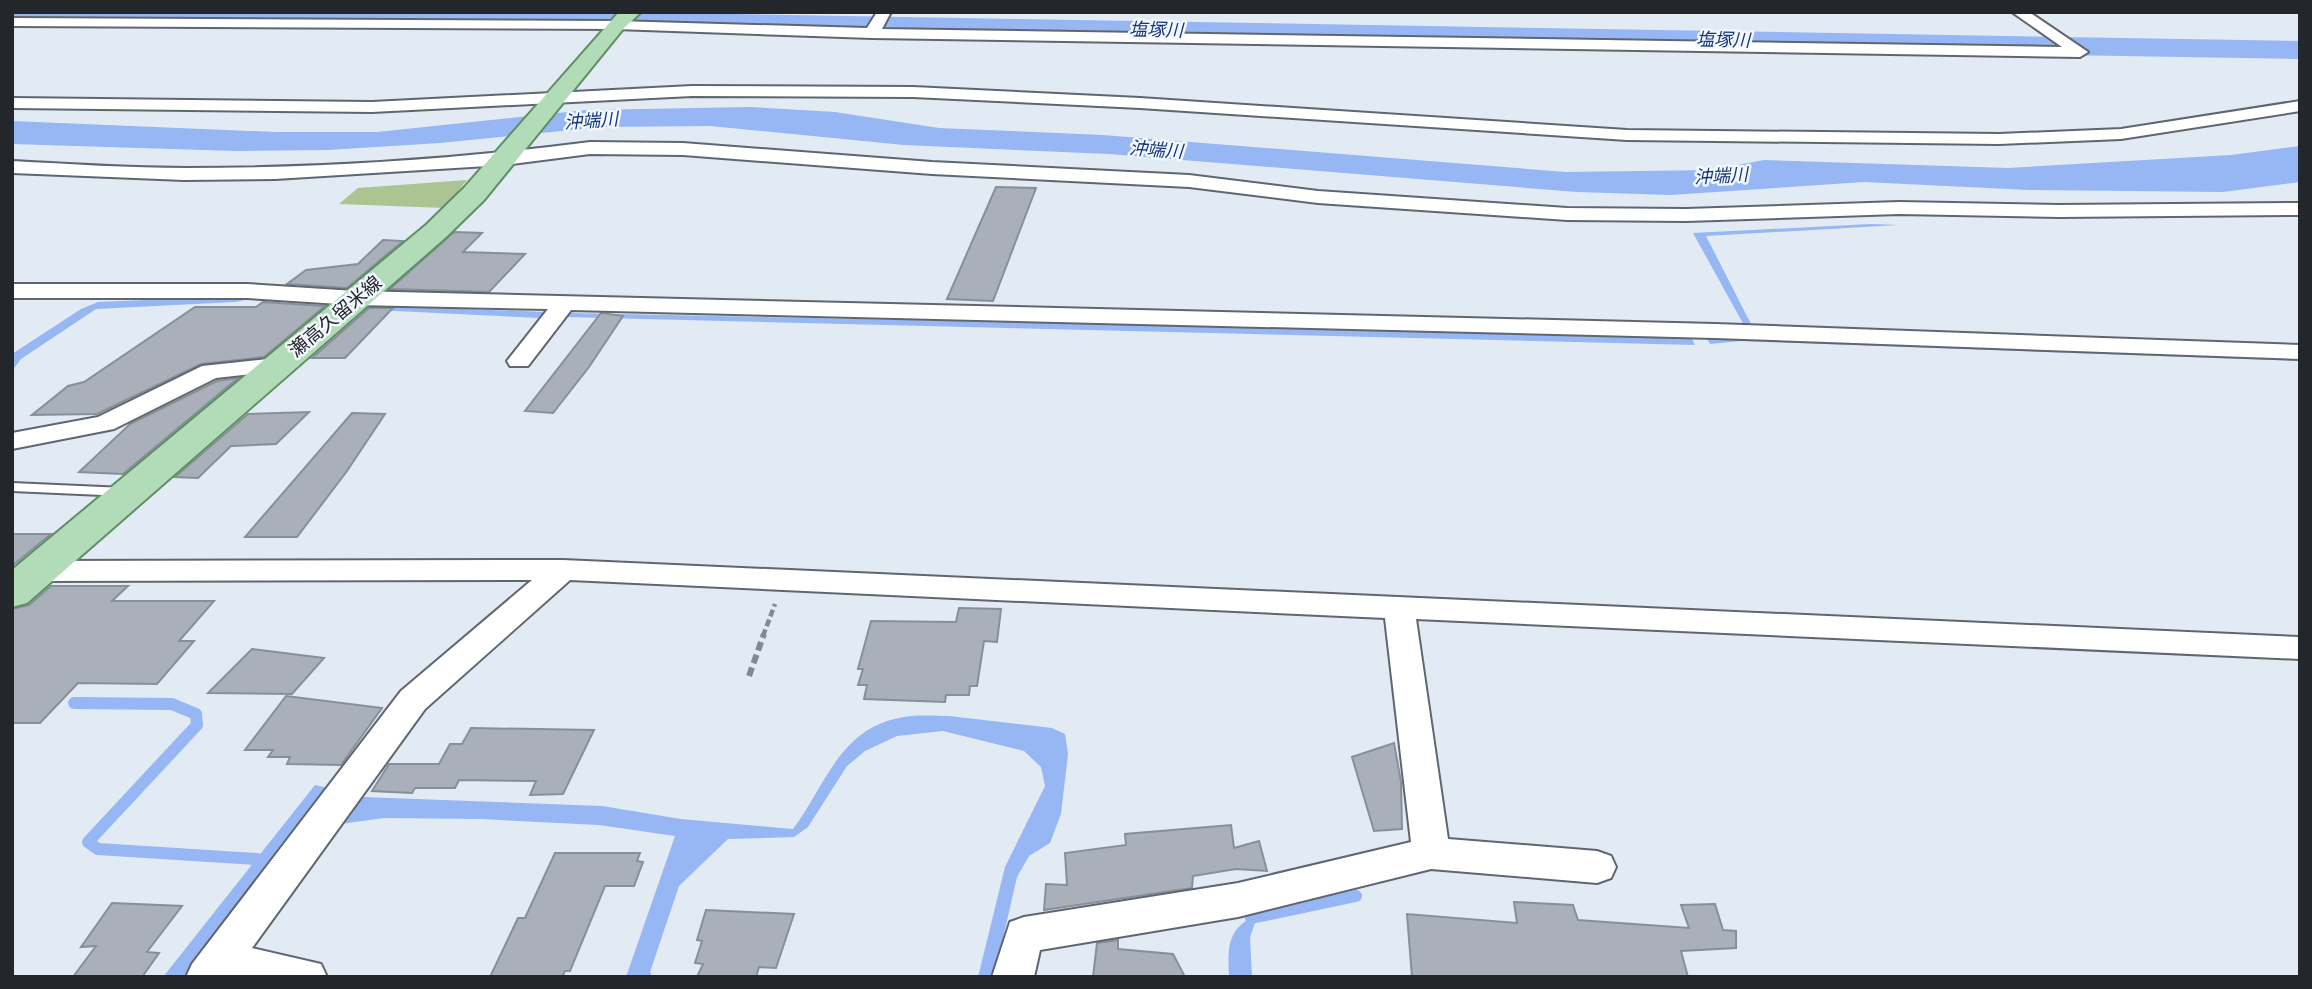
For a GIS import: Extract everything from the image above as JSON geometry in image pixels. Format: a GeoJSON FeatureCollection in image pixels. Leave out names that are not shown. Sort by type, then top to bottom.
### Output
{"type":"FeatureCollection","features":[{"type":"Feature","properties":{"kind":"main road","name":"瀬高久留米線"},"geometry":{"type":"LineString","coordinates":[[12,593],[436,231],[474,194],[623,19]]}},
{"type":"Feature","properties":{"kind":"street"},"geometry":{"type":"LineString","coordinates":[[872,33],[884,12]]}},
{"type":"Feature","properties":{"kind":"street"},"geometry":{"type":"LineString","coordinates":[[12,22],[623,19],[872,33],[2080,52],[2019,12]]}},
{"type":"Feature","properties":{"kind":"street"},"geometry":{"type":"LineString","coordinates":[[12,103],[372,107],[692,91],[925,92],[1128,102],[1613,134],[1986,139],[2121,134],[2300,106]]}},
{"type":"Feature","properties":{"kind":"street"},"geometry":{"type":"LineString","coordinates":[[12,167],[184,174],[262,173],[590,148],[683,149],[932,167],[1189,181],[1318,197],[1567,214],[1686,215],[1899,208],[2059,211],[2300,209]]}},
{"type":"Feature","properties":{"kind":"street"},"geometry":{"type":"LineString","coordinates":[[12,291],[247,290],[355,298],[1715,331],[2300,352]]}},
{"type":"Feature","properties":{"kind":"street"},"geometry":{"type":"LineString","coordinates":[[519,361],[564,304]]}},
{"type":"Feature","properties":{"kind":"street"},"geometry":{"type":"LineString","coordinates":[[12,441],[105,423],[211,371],[278,365]]}},
{"type":"Feature","properties":{"kind":"street"},"geometry":{"type":"LineString","coordinates":[[213,969],[413,700],[563,570]]}},
{"type":"Feature","properties":{"kind":"street"},"geometry":{"type":"LineString","coordinates":[[38,571],[563,570],[2300,648]]}},
{"type":"Feature","properties":{"kind":"street"},"geometry":{"type":"LineString","coordinates":[[1399,608],[1431,853]]}},
{"type":"Feature","properties":{"kind":"street"},"geometry":{"type":"LineString","coordinates":[[1013,977],[1024,935],[1238,900],[1431,853],[1597,867]]}},
{"type":"Feature","properties":{"kind":"street"},"geometry":{"type":"LineString","coordinates":[[213,969],[306,977]]}},
{"type":"Feature","properties":{"kind":"lane"},"geometry":{"type":"LineString","coordinates":[[12,487],[130,492]]}},
{"type":"Feature","properties":{"kind":"path"},"geometry":{"type":"LineString","coordinates":[[749,676],[784,580]]}},
{"type":"Feature","properties":{"kind":"green space"},"geometry":{"type":"Polygon","coordinates":[[[467,180],[445,208],[339,204],[358,188],[467,180]]]}},
{"type":"Feature","properties":{"kind":"water","name":"沖端川"},"geometry":{"type":"Polygon","coordinates":[[[751,107],[835,112],[939,128],[1103,135],[1566,172],[1712,170],[1764,160],[2008,168],[2231,155],[2300,146],[2300,182],[2223,192],[2029,190],[1864,182],[1671,195],[1577,192],[1109,154],[904,145],[710,126],[602,127],[440,143],[327,150],[236,151],[12,144],[12,121],[276,132],[377,132],[586,110],[751,107]]]}},
{"type":"Feature","properties":{"kind":"water"},"geometry":{"type":"Polygon","coordinates":[[[1898,225],[1706,236],[1753,328],[1745,327],[1693,233],[1898,225]]]}},
{"type":"Feature","properties":{"kind":"water"},"geometry":{"type":"Polygon","coordinates":[[[246,296],[245,300],[235,302],[96,309],[21,359],[12,371],[12,354],[81,309],[98,302],[246,296]]]}},
{"type":"Feature","properties":{"kind":"water"},"geometry":{"type":"Polygon","coordinates":[[[362,305],[546,312],[539,318],[354,309],[362,305]]]}},
{"type":"Feature","properties":{"kind":"water"},"geometry":{"type":"Polygon","coordinates":[[[569,313],[1683,336],[1691,337],[1695,345],[565,317],[569,313]]]}},
{"type":"Feature","properties":{"kind":"water"},"geometry":{"type":"Polygon","coordinates":[[[1705,336],[2300,358],[2300,361],[1740,341],[1710,344],[1705,336]]]}},
{"type":"Feature","properties":{"kind":"water"},"geometry":{"type":"Polygon","coordinates":[[[949,716],[1052,728],[1065,734],[1068,754],[1061,814],[1050,843],[1029,856],[1017,877],[994,977],[978,977],[1005,867],[1045,786],[1041,767],[1024,751],[943,731],[897,736],[865,751],[847,766],[808,827],[794,837],[728,839],[679,886],[650,972],[652,977],[626,977],[675,836],[599,825],[480,819],[384,818],[304,829],[187,977],[163,977],[315,785],[364,797],[602,806],[681,819],[793,829],[836,762],[862,734],[879,724],[899,718],[949,716]]]}},
{"type":"Feature","properties":{"kind":"water"},"geometry":{"type":"Polygon","coordinates":[[[1251,918],[1256,920],[1250,937],[1252,977],[1229,977],[1230,943],[1237,929],[1251,918]]]}},
{"type":"Feature","properties":{"kind":"building"},"geometry":{"type":"Polygon","coordinates":[[[996,187],[1036,188],[993,301],[947,299],[996,187]]]}},
{"type":"Feature","properties":{"kind":"building"},"geometry":{"type":"Polygon","coordinates":[[[454,232],[482,233],[463,252],[525,254],[489,292],[390,289],[454,232]]]}},
{"type":"Feature","properties":{"kind":"building"},"geometry":{"type":"Polygon","coordinates":[[[383,240],[403,241],[347,288],[287,284],[306,270],[358,264],[383,240]]]}},
{"type":"Feature","properties":{"kind":"building"},"geometry":{"type":"Polygon","coordinates":[[[263,302],[325,306],[264,357],[201,364],[97,414],[32,415],[68,386],[84,382],[195,307],[256,307],[263,302]]]}},
{"type":"Feature","properties":{"kind":"building"},"geometry":{"type":"Polygon","coordinates":[[[369,308],[393,308],[345,358],[312,358],[369,308]]]}},
{"type":"Feature","properties":{"kind":"building"},"geometry":{"type":"Polygon","coordinates":[[[601,313],[623,316],[589,367],[553,413],[525,411],[601,313]]]}},
{"type":"Feature","properties":{"kind":"building"},"geometry":{"type":"Polygon","coordinates":[[[238,378],[123,474],[79,472],[130,424],[217,381],[238,378]]]}},
{"type":"Feature","properties":{"kind":"building"},"geometry":{"type":"Polygon","coordinates":[[[309,412],[276,444],[231,446],[198,478],[175,477],[248,414],[309,412]]]}},
{"type":"Feature","properties":{"kind":"building"},"geometry":{"type":"Polygon","coordinates":[[[352,413],[385,414],[347,471],[297,537],[245,537],[352,413]]]}},
{"type":"Feature","properties":{"kind":"building"},"geometry":{"type":"Polygon","coordinates":[[[12,534],[51,534],[12,566],[12,534]]]}},
{"type":"Feature","properties":{"kind":"building"},"geometry":{"type":"Polygon","coordinates":[[[51,586],[128,586],[112,601],[214,601],[179,641],[194,641],[157,684],[78,683],[40,723],[12,723],[12,609],[29,605],[51,586]]]}},
{"type":"Feature","properties":{"kind":"building"},"geometry":{"type":"Polygon","coordinates":[[[959,608],[1001,609],[997,642],[984,641],[977,686],[970,686],[969,695],[946,695],[945,702],[864,699],[867,685],[858,685],[863,669],[858,669],[871,621],[956,622],[959,608]]]}},
{"type":"Feature","properties":{"kind":"building"},"geometry":{"type":"Polygon","coordinates":[[[252,649],[324,658],[292,694],[208,693],[252,649]]]}},
{"type":"Feature","properties":{"kind":"building"},"geometry":{"type":"Polygon","coordinates":[[[286,696],[382,708],[341,765],[287,764],[290,757],[268,757],[273,750],[245,750],[286,696]]]}},
{"type":"Feature","properties":{"kind":"building"},"geometry":{"type":"Polygon","coordinates":[[[471,728],[594,730],[563,794],[530,795],[536,781],[459,780],[455,788],[415,788],[412,793],[372,791],[389,764],[439,764],[450,744],[462,744],[471,728]]]}},
{"type":"Feature","properties":{"kind":"building"},"geometry":{"type":"Polygon","coordinates":[[[1394,743],[1401,782],[1402,829],[1374,831],[1352,757],[1394,743]]]}},
{"type":"Feature","properties":{"kind":"building"},"geometry":{"type":"Polygon","coordinates":[[[1231,825],[1234,848],[1259,841],[1267,871],[1236,869],[1193,876],[1192,888],[1044,910],[1046,884],[1067,885],[1065,853],[1126,845],[1125,834],[1231,825]]]}},
{"type":"Feature","properties":{"kind":"building"},"geometry":{"type":"Polygon","coordinates":[[[555,853],[640,853],[637,861],[643,862],[634,886],[605,886],[570,971],[565,971],[562,977],[490,977],[518,918],[525,918],[555,853]]]}},
{"type":"Feature","properties":{"kind":"building"},"geometry":{"type":"Polygon","coordinates":[[[1514,902],[1573,905],[1578,920],[1689,928],[1681,905],[1715,904],[1723,930],[1736,931],[1736,948],[1681,951],[1688,977],[1412,977],[1407,914],[1517,923],[1514,902]]]}},
{"type":"Feature","properties":{"kind":"building"},"geometry":{"type":"Polygon","coordinates":[[[112,903],[182,906],[147,952],[159,953],[142,977],[73,977],[96,946],[81,947],[112,903]]]}},
{"type":"Feature","properties":{"kind":"building"},"geometry":{"type":"Polygon","coordinates":[[[706,910],[794,914],[776,968],[759,967],[756,977],[697,977],[703,964],[695,963],[702,941],[697,940],[706,910]]]}},
{"type":"Feature","properties":{"kind":"building"},"geometry":{"type":"Polygon","coordinates":[[[1118,940],[1118,949],[1173,954],[1185,977],[1093,977],[1097,943],[1118,940]]]}},
{"type":"Feature","properties":{"kind":"waterway","name":"塩塚川"},"geometry":{"type":"LineString","coordinates":[[12,18],[609,21],[2300,50]]}},
{"type":"Feature","properties":{"kind":"waterway"},"geometry":{"type":"LineString","coordinates":[[74,703],[172,704],[196,714],[197,725],[88,842],[98,849],[257,859]]}},
{"type":"Feature","properties":{"kind":"waterway"},"geometry":{"type":"LineString","coordinates":[[1251,918],[1356,896]]}}]}
